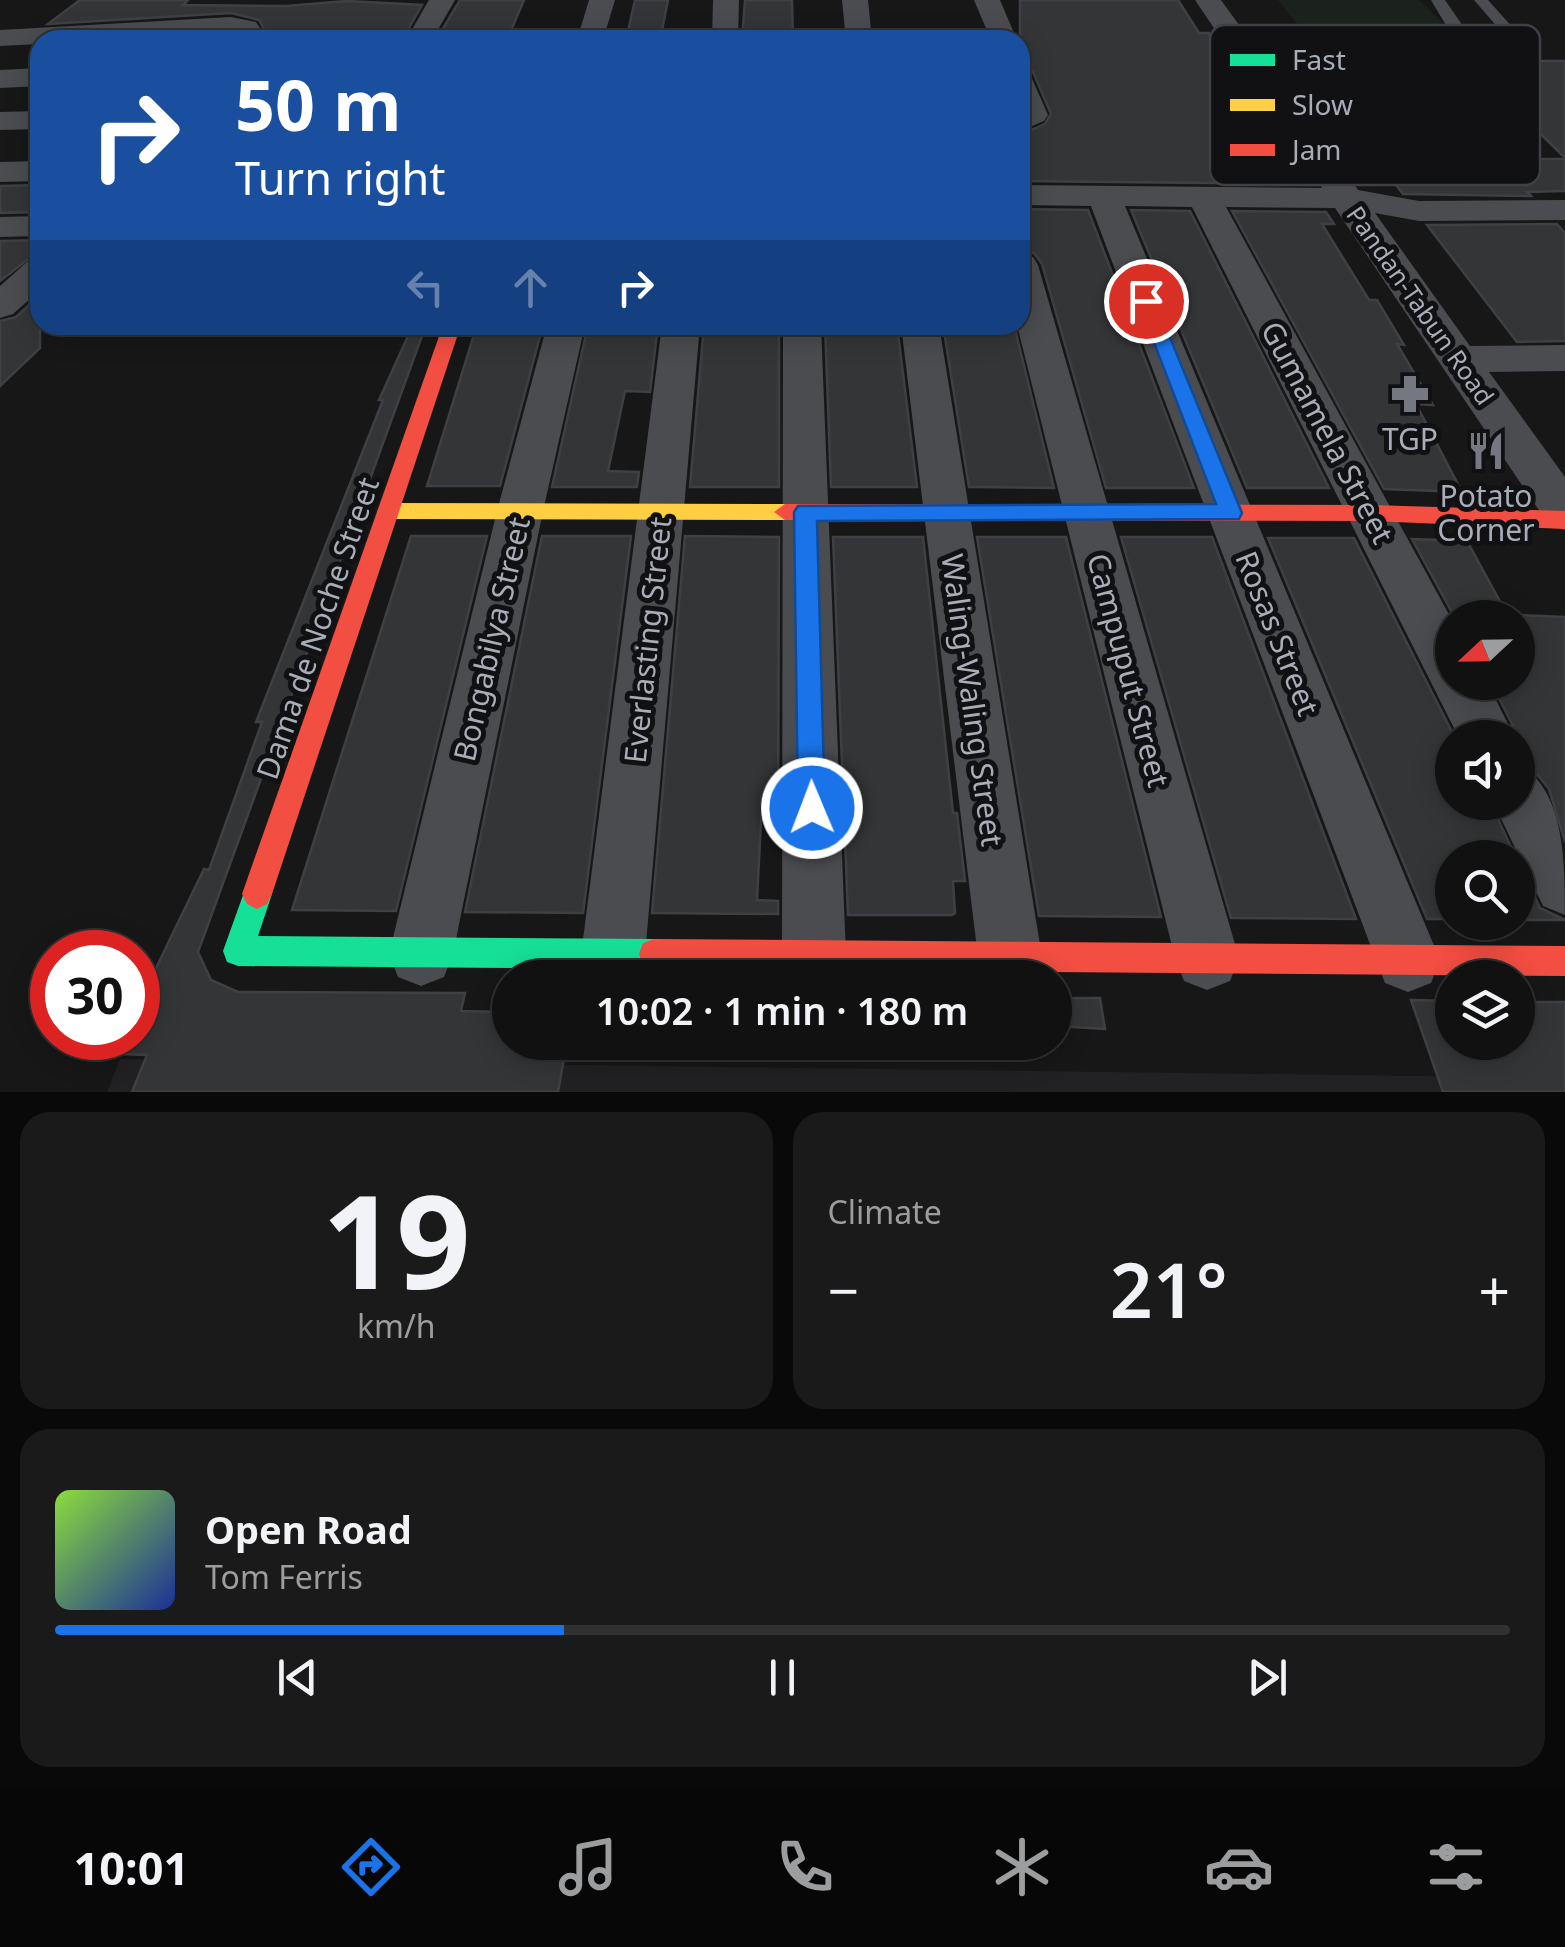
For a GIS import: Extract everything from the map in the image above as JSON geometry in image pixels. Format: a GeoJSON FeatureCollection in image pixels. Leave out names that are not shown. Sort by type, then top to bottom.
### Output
{"type":"FeatureCollection","features":[{"type":"Feature","properties":{"kind":"street"},"geometry":{"type":"LineString","coordinates":[[425,30],[442,0]]}},
{"type":"Feature","properties":{"kind":"street"},"geometry":{"type":"LineString","coordinates":[[593,30],[602,0]]}},
{"type":"Feature","properties":{"kind":"street"},"geometry":{"type":"LineString","coordinates":[[725,30],[726,0]]}},
{"type":"Feature","properties":{"kind":"street"},"geometry":{"type":"LineString","coordinates":[[855,0],[858,30]]}},
{"type":"Feature","properties":{"kind":"street"},"geometry":{"type":"LineString","coordinates":[[988,0],[1000,30]]}},
{"type":"Feature","properties":{"kind":"street","name":"Pandan-Tabun Road"},"geometry":{"type":"LineString","coordinates":[[1208,0],[1227,25]]}},
{"type":"Feature","properties":{"kind":"street","name":"Pandan-Tabun Road"},"geometry":{"type":"LineString","coordinates":[[1226,0],[1244,25]]}},
{"type":"Feature","properties":{"kind":"street"},"geometry":{"type":"LineString","coordinates":[[0,38],[30,37]]}},
{"type":"Feature","properties":{"kind":"street"},"geometry":{"type":"LineString","coordinates":[[0,79],[30,78]]}},
{"type":"Feature","properties":{"kind":"street"},"geometry":{"type":"LineString","coordinates":[[0,121],[30,120]]}},
{"type":"Feature","properties":{"kind":"street"},"geometry":{"type":"LineString","coordinates":[[0,172],[30,171]]}},
{"type":"Feature","properties":{"kind":"street","name":"Pandan-Tabun Road"},"geometry":{"type":"LineString","coordinates":[[1350,185],[1478,359],[1565,454]]}},
{"type":"Feature","properties":{"kind":"street","name":"Pandan-Tabun Road"},"geometry":{"type":"LineString","coordinates":[[1351,185],[1361,200]]}},
{"type":"Feature","properties":{"kind":"street"},"geometry":{"type":"LineString","coordinates":[[1030,195],[1203,194],[1361,200],[1419,211],[1565,210]]}},
{"type":"Feature","properties":{"kind":"street","name":"Gumamela Street"},"geometry":{"type":"LineString","coordinates":[[1203,194],[1435,636]]}},
{"type":"Feature","properties":{"kind":"street","name":"Rosas Street"},"geometry":{"type":"LineString","coordinates":[[1104,195],[1408,960]]}},
{"type":"Feature","properties":{"kind":"street"},"geometry":{"type":"LineString","coordinates":[[0,227],[30,226]]}},
{"type":"Feature","properties":{"kind":"street","name":"Campuput Street"},"geometry":{"type":"LineString","coordinates":[[1030,303],[1207,958]]}},
{"type":"Feature","properties":{"kind":"street","name":"Dama de Noche Street"},"geometry":{"type":"LineString","coordinates":[[422,954],[238,952],[449,335]]}},
{"type":"Feature","properties":{"kind":"street","name":"Bongabilya Street"},"geometry":{"type":"LineString","coordinates":[[422,954],[520,511],[564,335]]}},
{"type":"Feature","properties":{"kind":"street","name":"Everlasting Street"},"geometry":{"type":"LineString","coordinates":[[613,955],[680,335]]}},
{"type":"Feature","properties":{"kind":"street"},"geometry":{"type":"LineString","coordinates":[[802,335],[814,956]]}},
{"type":"Feature","properties":{"kind":"street","name":"Waling-Waling Street"},"geometry":{"type":"LineString","coordinates":[[921,335],[1010,957]]}},
{"type":"Feature","properties":{"kind":"street"},"geometry":{"type":"LineString","coordinates":[[1478,359],[1565,358]]}},
{"type":"Feature","properties":{"kind":"street","name":"Pandan-Tabun Road"},"geometry":{"type":"LineString","coordinates":[[1478,359],[1565,516]]}},
{"type":"Feature","properties":{"kind":"street"},"geometry":{"type":"LineString","coordinates":[[388,511],[1565,516]]}},
{"type":"Feature","properties":{"kind":"street"},"geometry":{"type":"LineString","coordinates":[[1532,820],[1565,884]]}},
{"type":"Feature","properties":{"kind":"street"},"geometry":{"type":"LineString","coordinates":[[422,954],[1565,960]]}},
{"type":"Feature","properties":{"kind":"lane"},"geometry":{"type":"LineString","coordinates":[[1438,0],[1455,25]]}},
{"type":"Feature","properties":{"kind":"lane"},"geometry":{"type":"LineString","coordinates":[[1481,0],[1504,25]]}},
{"type":"Feature","properties":{"kind":"shaded area"},"geometry":{"type":"Polygon","coordinates":[[[1278,0],[1419,0],[1445,25],[1298,25],[1278,0]]]}},
{"type":"Feature","properties":{"kind":"shaded area"},"geometry":{"type":"Polygon","coordinates":[[[120,1060],[160,1060],[1565,1078],[1565,1092],[107,1092],[120,1060]]]}},
{"type":"Feature","properties":{"kind":"building"},"geometry":{"type":"Polygon","coordinates":[[[80,0],[188,0],[183,5],[286,6],[347,1],[422,5],[408,30],[264,30],[259,20],[231,13],[48,24],[80,0]]]}},
{"type":"Feature","properties":{"kind":"building"},"geometry":{"type":"Polygon","coordinates":[[[460,0],[524,0],[511,30],[442,30],[460,0]]]}},
{"type":"Feature","properties":{"kind":"building"},"geometry":{"type":"Polygon","coordinates":[[[635,0],[668,0],[662,30],[628,30],[635,0]]]}},
{"type":"Feature","properties":{"kind":"building"},"geometry":{"type":"Polygon","coordinates":[[[745,0],[792,0],[793,30],[743,30],[745,0]]]}},
{"type":"Feature","properties":{"kind":"building"},"geometry":{"type":"Polygon","coordinates":[[[1020,0],[1178,0],[1199,33],[1210,35],[1210,183],[1030,181],[1030,131],[1045,124],[1051,114],[1030,71],[1030,30],[1020,30],[1020,0]]]}},
{"type":"Feature","properties":{"kind":"building"},"geometry":{"type":"Polygon","coordinates":[[[1540,61],[1565,61],[1565,158],[1540,133],[1540,61]]]}},
{"type":"Feature","properties":{"kind":"building"},"geometry":{"type":"Polygon","coordinates":[[[1540,159],[1565,159],[1565,191],[1527,192],[1531,196],[1403,194],[1396,185],[1540,185],[1540,159]]]}},
{"type":"Feature","properties":{"kind":"building"},"geometry":{"type":"Polygon","coordinates":[[[30,185],[30,212],[0,213],[0,186],[30,185]]]}},
{"type":"Feature","properties":{"kind":"building"},"geometry":{"type":"Polygon","coordinates":[[[1030,209],[1088,210],[1194,488],[1106,488],[1042,264],[1030,252],[1030,209]]]}},
{"type":"Feature","properties":{"kind":"building"},"geometry":{"type":"Polygon","coordinates":[[[1131,210],[1190,211],[1329,488],[1247,488],[1131,210]]]}},
{"type":"Feature","properties":{"kind":"building"},"geometry":{"type":"Polygon","coordinates":[[[1232,211],[1326,212],[1334,224],[1322,224],[1369,300],[1377,300],[1404,345],[1397,344],[1433,405],[1416,404],[1462,492],[1384,489],[1232,211]]]}},
{"type":"Feature","properties":{"kind":"building"},"geometry":{"type":"Polygon","coordinates":[[[1557,224],[1565,233],[1565,341],[1517,342],[1427,225],[1557,224]]]}},
{"type":"Feature","properties":{"kind":"building"},"geometry":{"type":"Polygon","coordinates":[[[30,240],[30,258],[0,281],[0,241],[30,240]]]}},
{"type":"Feature","properties":{"kind":"building"},"geometry":{"type":"Polygon","coordinates":[[[30,304],[30,335],[40,335],[40,348],[0,386],[0,321],[16,317],[30,304]]]}},
{"type":"Feature","properties":{"kind":"building"},"geometry":{"type":"Polygon","coordinates":[[[408,335],[422,335],[198,952],[211,980],[238,992],[465,993],[461,1011],[492,1012],[492,1060],[564,1060],[558,1092],[132,1092],[145,1060],[160,1060],[160,960],[204,869],[209,870],[262,722],[256,722],[383,400],[379,400],[408,335]]]}},
{"type":"Feature","properties":{"kind":"building"},"geometry":{"type":"Polygon","coordinates":[[[474,335],[540,335],[500,486],[427,486],[474,335]]]}},
{"type":"Feature","properties":{"kind":"building"},"geometry":{"type":"Polygon","coordinates":[[[586,335],[657,335],[650,392],[625,391],[608,471],[639,472],[637,487],[552,487],[586,335]]]}},
{"type":"Feature","properties":{"kind":"building"},"geometry":{"type":"Polygon","coordinates":[[[703,335],[779,335],[779,487],[690,487],[703,335]]]}},
{"type":"Feature","properties":{"kind":"building"},"geometry":{"type":"Polygon","coordinates":[[[825,335],[898,335],[917,487],[831,487],[825,335]]]}},
{"type":"Feature","properties":{"kind":"building"},"geometry":{"type":"Polygon","coordinates":[[[945,335],[1016,335],[1054,488],[969,487],[945,335]]]}},
{"type":"Feature","properties":{"kind":"building"},"geometry":{"type":"Polygon","coordinates":[[[411,536],[487,536],[396,911],[292,910],[411,536]]]}},
{"type":"Feature","properties":{"kind":"building"},"geometry":{"type":"Polygon","coordinates":[[[542,536],[631,536],[583,913],[465,912],[542,536]]]}},
{"type":"Feature","properties":{"kind":"building"},"geometry":{"type":"Polygon","coordinates":[[[685,536],[779,537],[778,821],[761,820],[757,900],[778,901],[778,914],[652,913],[685,536]]]}},
{"type":"Feature","properties":{"kind":"building"},"geometry":{"type":"Polygon","coordinates":[[[833,537],[923,537],[953,813],[957,813],[965,881],[953,881],[952,915],[848,915],[833,537]]]}},
{"type":"Feature","properties":{"kind":"building"},"geometry":{"type":"Polygon","coordinates":[[[977,537],[1066,537],[1161,917],[1039,916],[977,537]]]}},
{"type":"Feature","properties":{"kind":"building"},"geometry":{"type":"Polygon","coordinates":[[[1121,537],[1212,537],[1356,919],[1231,918],[1121,537]]]}},
{"type":"Feature","properties":{"kind":"building"},"geometry":{"type":"Polygon","coordinates":[[[1268,538],[1354,538],[1446,720],[1435,720],[1435,820],[1498,820],[1508,840],[1435,840],[1435,919],[1427,919],[1268,538]]]}},
{"type":"Feature","properties":{"kind":"building"},"geometry":{"type":"Polygon","coordinates":[[[1412,539],[1467,541],[1499,600],[1445,600],[1412,539]]]}},
{"type":"Feature","properties":{"kind":"building"},"geometry":{"type":"Polygon","coordinates":[[[1535,616],[1565,617],[1565,842],[1549,789],[1535,772],[1535,720],[1510,720],[1500,700],[1535,700],[1535,616]]]}},
{"type":"Feature","properties":{"kind":"building"},"geometry":{"type":"Polygon","coordinates":[[[1535,898],[1540,908],[1565,920],[1535,920],[1535,898]]]}},
{"type":"Feature","properties":{"kind":"building"},"geometry":{"type":"Polygon","coordinates":[[[1072,998],[1100,998],[1105,1029],[1072,1027],[1072,998]]]}},
{"type":"Feature","properties":{"kind":"building"},"geometry":{"type":"Polygon","coordinates":[[[1411,1000],[1435,1001],[1435,1060],[1535,1060],[1535,1002],[1565,1002],[1565,1092],[1443,1092],[1411,1000]]]}},
{"type":"Feature","properties":{"kind":"traffic: fast"},"geometry":{"type":"LineString","coordinates":[[257,894],[238,951],[654,954]]}},
{"type":"Feature","properties":{"kind":"traffic: slow"},"geometry":{"type":"LineString","coordinates":[[388,511],[785,512]]}},
{"type":"Feature","properties":{"kind":"traffic: jam"},"geometry":{"type":"LineString","coordinates":[[257,894],[449,335]]}},
{"type":"Feature","properties":{"kind":"traffic: jam"},"geometry":{"type":"LineString","coordinates":[[785,512],[1371,513],[1565,520]]}},
{"type":"Feature","properties":{"kind":"traffic: jam"},"geometry":{"type":"LineString","coordinates":[[654,954],[1565,961]]}},
{"type":"Feature","properties":{"kind":"place","name":"TGP"},"geometry":{"type":"Point","coordinates":[1410,394]}},
{"type":"Feature","properties":{"kind":"place","name":"Potato Corner"},"geometry":{"type":"Point","coordinates":[1486,451]}},
{"type":"Feature","properties":{"kind":"route"},"geometry":{"type":"LineString","coordinates":[[812,808],[806,512],[1231,513],[1146,301]]}}]}
